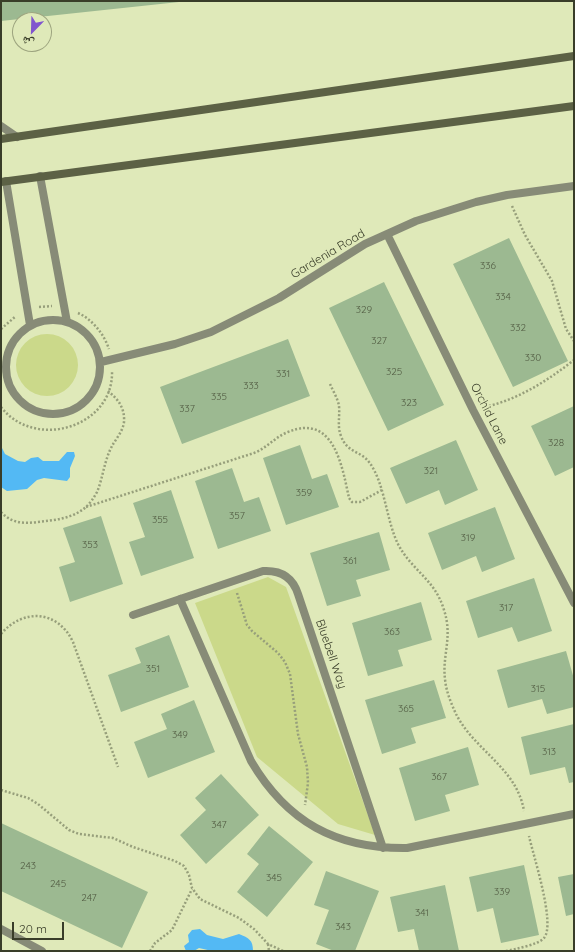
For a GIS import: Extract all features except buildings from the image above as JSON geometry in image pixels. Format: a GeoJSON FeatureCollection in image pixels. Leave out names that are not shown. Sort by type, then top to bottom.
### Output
{"type":"FeatureCollection","features":[{"type":"Feature","properties":{"kind":"main road"},"geometry":{"type":"LineString","coordinates":[[1,139],[574,56]]}},
{"type":"Feature","properties":{"kind":"main road"},"geometry":{"type":"LineString","coordinates":[[4,181],[574,106]]}},
{"type":"Feature","properties":{"kind":"street"},"geometry":{"type":"LineString","coordinates":[[1,126],[17,137]]}},
{"type":"Feature","properties":{"kind":"street"},"geometry":{"type":"LineString","coordinates":[[40,176],[67,322]]}},
{"type":"Feature","properties":{"kind":"street"},"geometry":{"type":"LineString","coordinates":[[4,181],[30,325]]}},
{"type":"Feature","properties":{"kind":"street","name":"Gardenia Road"},"geometry":{"type":"LineString","coordinates":[[101,362],[175,344],[210,332],[246,316],[286,294],[344,256],[387,234],[446,210],[507,195],[574,186]]}},
{"type":"Feature","properties":{"kind":"street","name":"Orchid Lane"},"geometry":{"type":"LineString","coordinates":[[387,234],[473,410],[571,588],[574,603]]}},
{"type":"Feature","properties":{"kind":"street"},"geometry":{"type":"LineString","coordinates":[[48,320],[67,322],[83,330],[95,345],[101,362],[100,379],[93,394],[81,406],[66,413],[50,415],[34,411],[20,401],[10,388],[3,372],[10,348],[16,337],[30,325],[48,320]]}},
{"type":"Feature","properties":{"kind":"street","name":"Bluebell Way"},"geometry":{"type":"LineString","coordinates":[[133,615],[256,573],[271,570],[286,576],[296,587],[383,848]]}},
{"type":"Feature","properties":{"kind":"street"},"geometry":{"type":"LineString","coordinates":[[180,599],[251,761],[273,794],[302,820],[321,831],[362,845],[383,848],[421,845],[574,814]]}},
{"type":"Feature","properties":{"kind":"street"},"geometry":{"type":"LineString","coordinates":[[1,929],[42,951]]}},
{"type":"Feature","properties":{"kind":"path"},"geometry":{"type":"LineString","coordinates":[[507,195],[525,235],[552,281],[566,329],[574,341]]}},
{"type":"Feature","properties":{"kind":"path"},"geometry":{"type":"LineString","coordinates":[[1,329],[14,317],[28,310],[46,306],[64,307],[81,314],[96,326],[106,341],[112,359],[112,375],[108,391],[101,404],[91,416],[78,424],[63,430],[47,431],[31,428],[17,421],[1,407]]}},
{"type":"Feature","properties":{"kind":"path"},"geometry":{"type":"LineString","coordinates":[[473,410],[490,406],[523,394],[554,376],[574,360]]}},
{"type":"Feature","properties":{"kind":"path"},"geometry":{"type":"LineString","coordinates":[[330,384],[339,406],[338,427],[340,436],[351,451],[369,461],[382,490],[398,544],[405,555],[432,585],[444,610],[449,638],[445,678],[455,712],[468,732],[509,776],[520,797],[548,913],[548,930],[544,939],[537,943],[506,951]]}},
{"type":"Feature","properties":{"kind":"path"},"geometry":{"type":"LineString","coordinates":[[1,512],[11,520],[20,523],[30,523],[68,518],[86,507],[93,500],[105,462],[120,434],[124,422],[123,410],[118,399],[108,391]]}},
{"type":"Feature","properties":{"kind":"path"},"geometry":{"type":"LineString","coordinates":[[86,507],[254,453],[267,447],[287,432],[309,428],[318,430],[328,438],[336,449],[349,498],[352,502],[365,500],[382,490]]}},
{"type":"Feature","properties":{"kind":"path"},"geometry":{"type":"LineString","coordinates":[[233,581],[247,625],[252,632],[278,653],[285,662],[290,674],[298,734],[307,767],[308,783],[302,820]]}},
{"type":"Feature","properties":{"kind":"path"},"geometry":{"type":"LineString","coordinates":[[1,634],[16,621],[34,616],[50,619],[65,629],[74,642],[118,767]]}},
{"type":"Feature","properties":{"kind":"path"},"geometry":{"type":"LineString","coordinates":[[1,790],[28,798],[38,804],[70,830],[79,834],[113,838],[133,847],[175,861],[184,866],[189,875],[192,888],[200,899],[239,918],[254,929],[268,944],[283,951]]}},
{"type":"Feature","properties":{"kind":"path"},"geometry":{"type":"LineString","coordinates":[[150,951],[155,943],[172,930],[192,888]]}},
{"type":"Feature","properties":{"kind":"path"},"geometry":{"type":"LineString","coordinates":[[268,944],[269,951]]}},
{"type":"Feature","properties":{"kind":"green space"},"geometry":{"type":"Polygon","coordinates":[[[41,334],[53,334],[69,343],[76,353],[78,365],[76,377],[69,387],[53,396],[41,396],[30,391],[21,382],[16,371],[16,359],[21,348],[30,339],[41,334]]]}},
{"type":"Feature","properties":{"kind":"green space"},"geometry":{"type":"Polygon","coordinates":[[[268,577],[286,587],[375,835],[338,824],[257,757],[195,603],[268,577]]]}},
{"type":"Feature","properties":{"kind":"water"},"geometry":{"type":"Polygon","coordinates":[[[1,446],[5,454],[18,461],[25,462],[31,458],[38,457],[43,461],[59,461],[67,452],[74,452],[75,456],[70,468],[70,477],[67,481],[44,478],[37,480],[27,489],[7,491],[1,487],[1,446]]]}},
{"type":"Feature","properties":{"kind":"water"},"geometry":{"type":"Polygon","coordinates":[[[200,929],[207,935],[223,939],[239,934],[242,935],[248,938],[251,942],[253,951],[212,951],[199,948],[194,951],[186,951],[184,946],[189,942],[188,935],[192,930],[200,929]]]}}]}
